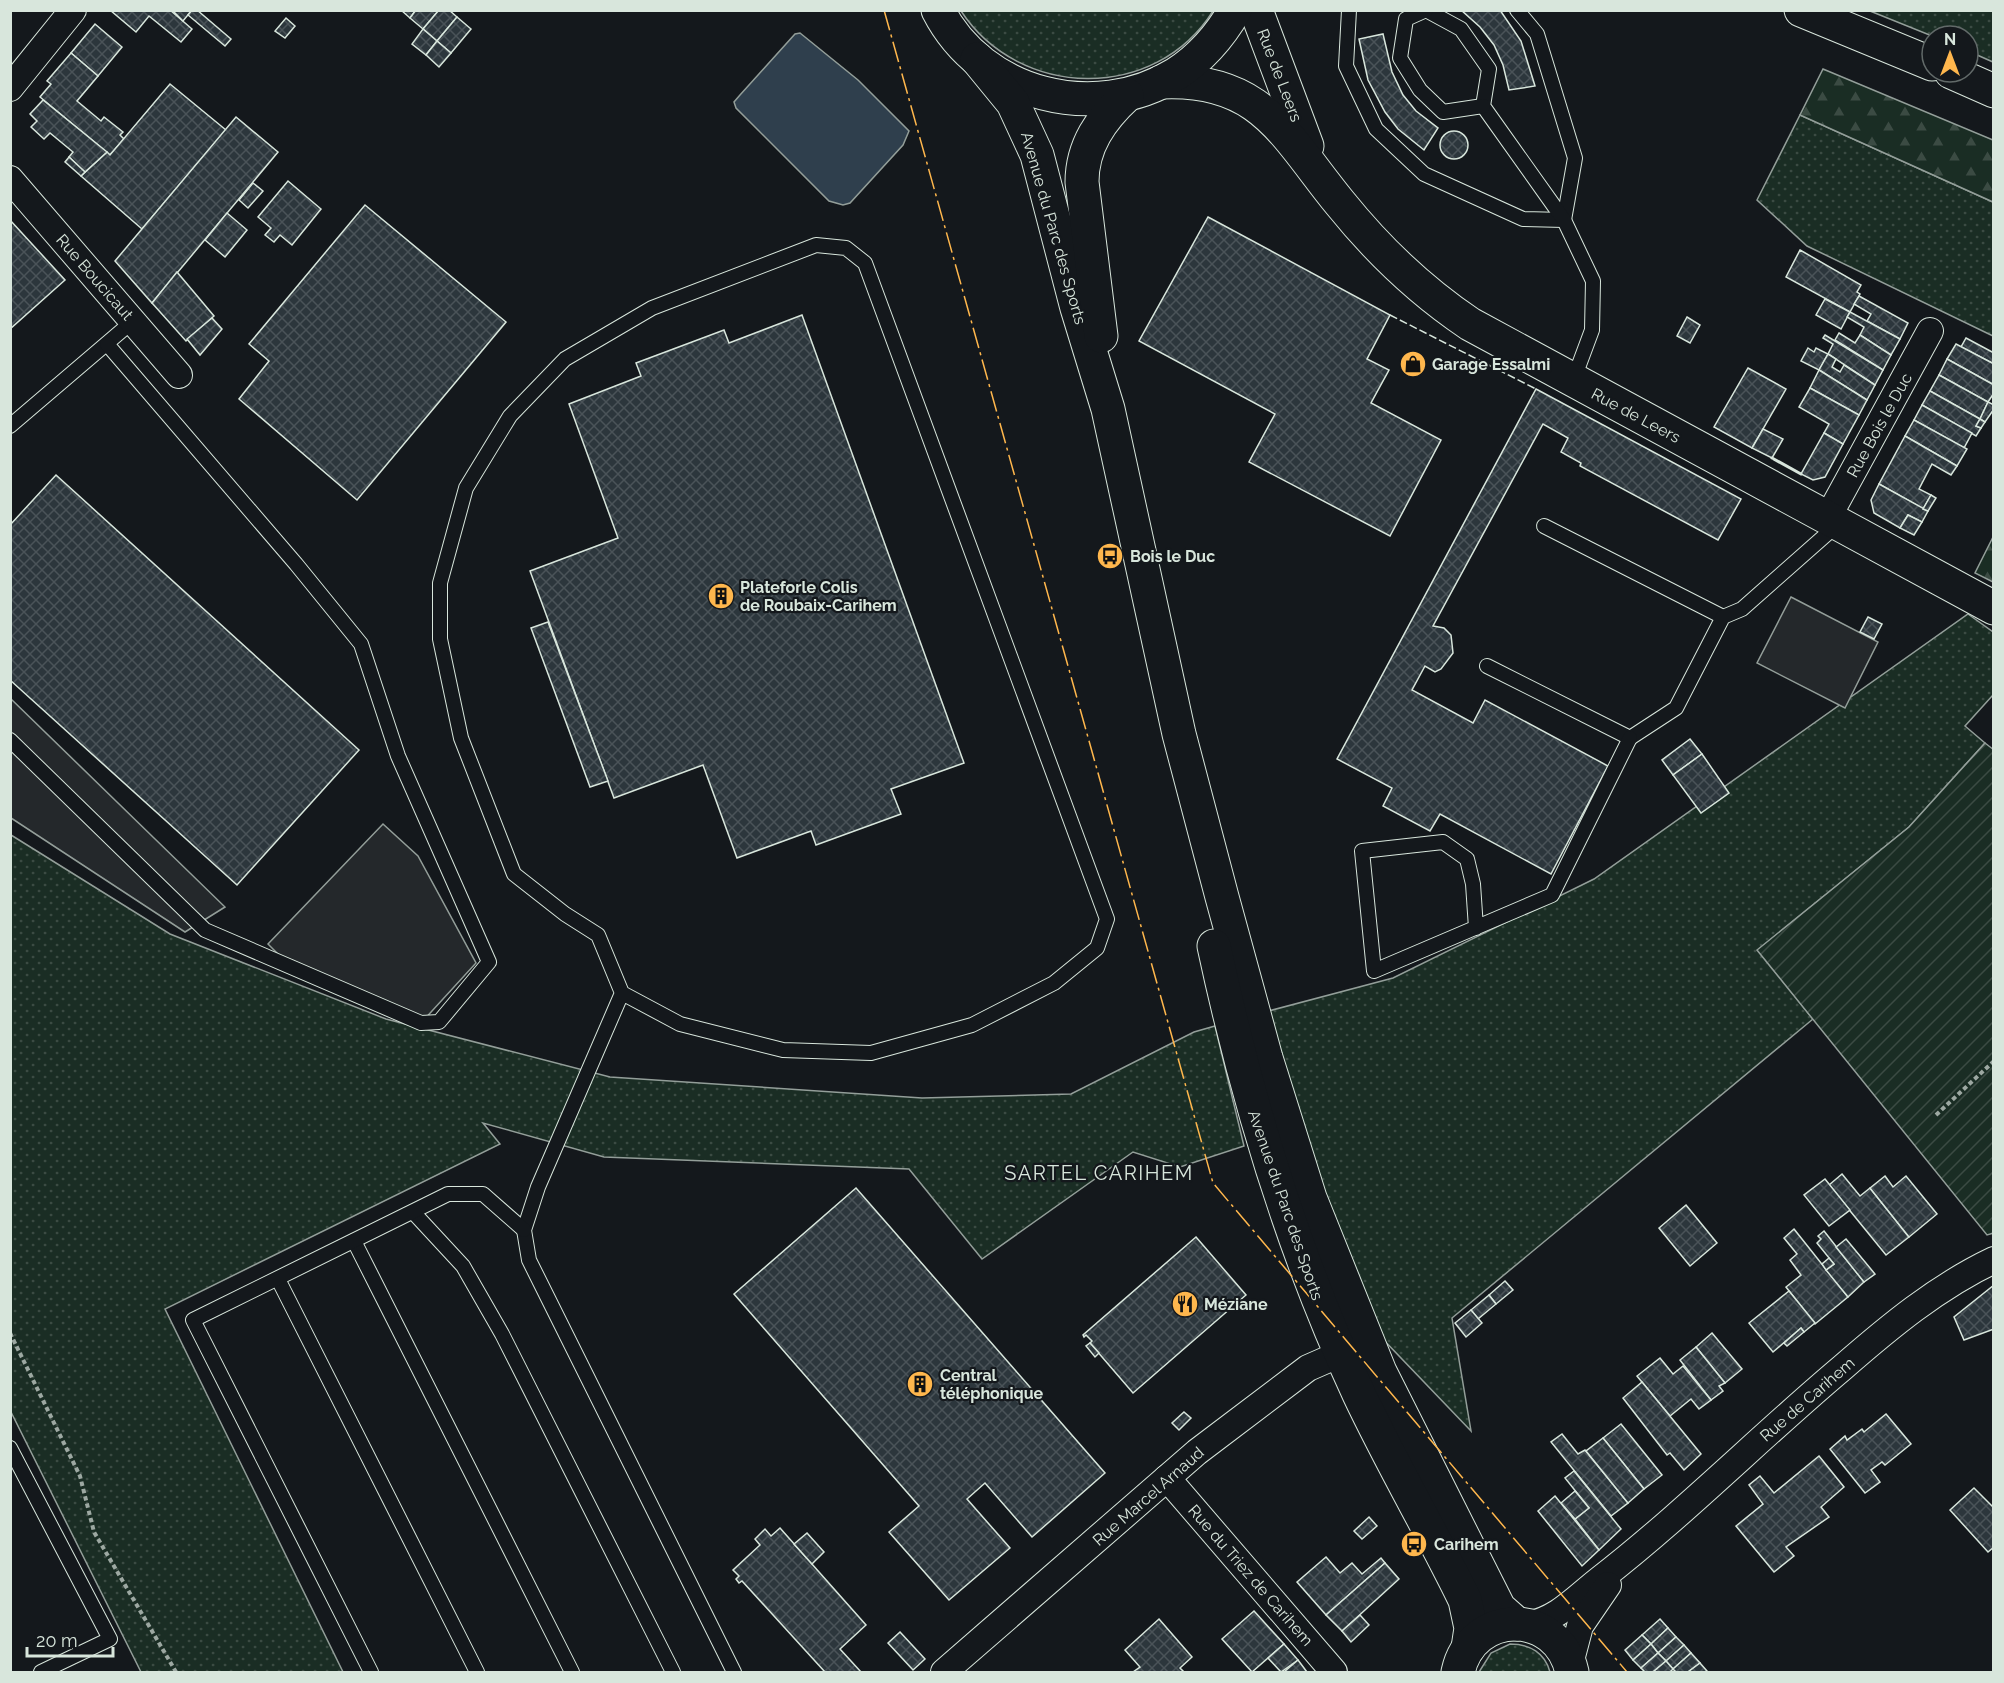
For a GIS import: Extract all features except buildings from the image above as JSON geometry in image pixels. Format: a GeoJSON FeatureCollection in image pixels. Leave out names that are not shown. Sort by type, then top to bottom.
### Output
{"type":"FeatureCollection","features":[{"type":"Feature","properties":{"kind":"main road"},"geometry":{"type":"LineString","coordinates":[[938,10],[957,39],[977,59],[1010,81],[1048,95],[1095,99],[1127,95],[1161,82],[1204,52],[1235,10]]}},
{"type":"Feature","properties":{"kind":"main road","name":"Rue de Leers"},"geometry":{"type":"LineString","coordinates":[[1256,10],[1318,172]]}},
{"type":"Feature","properties":{"kind":"main road"},"geometry":{"type":"LineString","coordinates":[[1801,10],[1920,59]]}},
{"type":"Feature","properties":{"kind":"main road","name":"Avenue du Parc des Sports"},"geometry":{"type":"LineString","coordinates":[[977,59],[1014,103],[1030,136],[1108,409],[1179,734],[1212,940],[1235,1044],[1259,1132],[1283,1203],[1354,1348],[1388,1452],[1465,1600],[1471,1628],[1463,1660]]}},
{"type":"Feature","properties":{"kind":"main road","name":"Rue de Leers"},"geometry":{"type":"LineString","coordinates":[[1161,82],[1205,84],[1239,97],[1281,128],[1345,209],[1423,290],[1470,324],[1994,608]]}},
{"type":"Feature","properties":{"kind":"main road"},"geometry":{"type":"LineString","coordinates":[[1978,84],[1994,91]]}},
{"type":"Feature","properties":{"kind":"main road","name":"Avenue du Parc des Sports"},"geometry":{"type":"LineString","coordinates":[[1108,409],[1082,175],[1091,139],[1106,115],[1127,95]]}},
{"type":"Feature","properties":{"kind":"main road","name":"Avenue du Parc des Sports"},"geometry":{"type":"LineString","coordinates":[[1354,1348],[1401,1415],[1504,1615],[1543,1631],[1557,1641],[1571,1668]]}},
{"type":"Feature","properties":{"kind":"main road"},"geometry":{"type":"LineString","coordinates":[[1463,1660],[1490,1630],[1522,1624]]}},
{"type":"Feature","properties":{"kind":"street"},"geometry":{"type":"LineString","coordinates":[[10,88],[73,10]]}},
{"type":"Feature","properties":{"kind":"street","name":"Rue Boucicaut"},"geometry":{"type":"LineString","coordinates":[[10,179],[179,375]]}},
{"type":"Feature","properties":{"kind":"street","name":"Rue Bois le Duc"},"geometry":{"type":"LineString","coordinates":[[1833,521],[1930,331]]}},
{"type":"Feature","properties":{"kind":"street","name":"Rue de Carihem"},"geometry":{"type":"LineString","coordinates":[[1522,1624],[1542,1622],[1559,1613],[1634,1555],[1866,1348],[1943,1287],[1994,1260]]}},
{"type":"Feature","properties":{"kind":"street","name":"Rue Marcel Arnaud"},"geometry":{"type":"LineString","coordinates":[[944,1672],[1167,1478],[1294,1378],[1321,1360],[1354,1348]]}},
{"type":"Feature","properties":{"kind":"street","name":"Rue du Triez de Carihem"},"geometry":{"type":"LineString","coordinates":[[1167,1478],[1334,1672]]}},
{"type":"Feature","properties":{"kind":"street","name":"Rue de Carihem"},"geometry":{"type":"LineString","coordinates":[[1571,1668],[1580,1626],[1598,1597],[1634,1555]]}},
{"type":"Feature","properties":{"kind":"lane"},"geometry":{"type":"LineString","coordinates":[[1348,10],[1346,66],[1376,129],[1424,174],[1523,219],[1564,220]]}},
{"type":"Feature","properties":{"kind":"lane"},"geometry":{"type":"LineString","coordinates":[[1483,106],[1443,112],[1420,90],[1400,58],[1406,19],[1426,10],[1461,29],[1488,69],[1483,106],[1564,220],[1593,281],[1592,330],[1573,381]]}},
{"type":"Feature","properties":{"kind":"lane"},"geometry":{"type":"LineString","coordinates":[[1517,10],[1538,34],[1575,158],[1564,220]]}},
{"type":"Feature","properties":{"kind":"lane"},"geometry":{"type":"LineString","coordinates":[[622,993],[680,1024],[783,1050],[871,1053],[972,1025],[1054,983],[1097,948],[1107,919],[865,263],[846,248],[816,245],[652,308],[565,358],[510,416],[466,488],[440,583],[440,639],[461,738],[514,874],[565,914],[598,935],[622,993],[538,1187],[524,1230],[529,1260],[734,1672]]}},
{"type":"Feature","properties":{"kind":"lane"},"geometry":{"type":"LineString","coordinates":[[10,426],[133,321]]}},
{"type":"Feature","properties":{"kind":"lane"},"geometry":{"type":"LineString","coordinates":[[10,740],[205,930],[421,1023],[439,1022],[489,962],[398,756],[361,644],[296,564],[107,344]]}},
{"type":"Feature","properties":{"kind":"lane"},"geometry":{"type":"LineString","coordinates":[[1476,928],[1473,884],[1467,859],[1443,842],[1362,851],[1374,971],[1476,928],[1552,895],[1630,738],[1676,708],[1723,616],[1742,609],[1833,521]]}},
{"type":"Feature","properties":{"kind":"lane"},"geometry":{"type":"LineString","coordinates":[[1544,526],[1723,616]]}},
{"type":"Feature","properties":{"kind":"lane"},"geometry":{"type":"LineString","coordinates":[[1487,666],[1630,738]]}},
{"type":"Feature","properties":{"kind":"lane"},"geometry":{"type":"LineString","coordinates":[[371,1672],[193,1320],[448,1194],[483,1194],[524,1230]]}},
{"type":"Feature","properties":{"kind":"lane"},"geometry":{"type":"LineString","coordinates":[[413,1212],[463,1266],[502,1334],[673,1672]]}},
{"type":"Feature","properties":{"kind":"lane"},"geometry":{"type":"LineString","coordinates":[[354,1241],[572,1672]]}},
{"type":"Feature","properties":{"kind":"lane"},"geometry":{"type":"LineString","coordinates":[[278,1279],[477,1672]]}},
{"type":"Feature","properties":{"kind":"lane"},"geometry":{"type":"LineString","coordinates":[[10,1448],[110,1639],[41,1672]]}},
{"type":"Feature","properties":{"kind":"path"},"geometry":{"type":"LineString","coordinates":[[1936,1115],[1994,1061]]}},
{"type":"Feature","properties":{"kind":"path"},"geometry":{"type":"LineString","coordinates":[[10,1333],[80,1476],[94,1532],[176,1672]]}},
{"type":"Feature","properties":{"kind":"green space"},"geometry":{"type":"Polygon","coordinates":[[[961,11],[1213,11],[1188,41],[1157,62],[1123,75],[1087,78],[1051,74],[1017,61],[986,40],[961,11]]]}},
{"type":"Feature","properties":{"kind":"green space"},"geometry":{"type":"Polygon","coordinates":[[[1870,11],[1993,11],[1993,62],[1980,56],[1980,24],[1920,24],[1920,31],[1870,11]]]}},
{"type":"Feature","properties":{"kind":"green space"},"geometry":{"type":"Polygon","coordinates":[[[1823,69],[1993,140],[1993,202],[1800,115],[1823,69]]]}},
{"type":"Feature","properties":{"kind":"green space"},"geometry":{"type":"Polygon","coordinates":[[[1800,115],[1993,202],[1993,336],[1807,246],[1757,200],[1800,115]]]}},
{"type":"Feature","properties":{"kind":"green space"},"geometry":{"type":"Polygon","coordinates":[[[1993,537],[1993,582],[1975,573],[1993,537]]]}},
{"type":"Feature","properties":{"kind":"green space"},"geometry":{"type":"Polygon","coordinates":[[[1968,614],[1993,632],[1993,695],[1965,726],[1985,743],[1909,827],[1758,950],[1813,1019],[1452,1318],[1471,1431],[1378,1334],[1314,1177],[1261,1013],[1393,978],[1594,879],[1968,614]]]}},
{"type":"Feature","properties":{"kind":"green space"},"geometry":{"type":"Polygon","coordinates":[[[1985,743],[1994,750],[1994,1233],[1987,1235],[1757,950],[1909,827],[1985,743]]]}},
{"type":"Feature","properties":{"kind":"green space"},"geometry":{"type":"Polygon","coordinates":[[[11,835],[170,934],[386,1019],[610,1077],[922,1098],[1071,1094],[1194,1032],[1215,1026],[1244,1146],[1180,1167],[1133,1152],[982,1259],[909,1169],[604,1157],[483,1123],[500,1144],[165,1309],[343,1672],[141,1672],[11,1412],[11,835]]]}},
{"type":"Feature","properties":{"kind":"green space"},"geometry":{"type":"Polygon","coordinates":[[[1510,1644],[1517,1644],[1536,1651],[1548,1665],[1550,1672],[1479,1672],[1491,1653],[1510,1644]]]}},
{"type":"Feature","properties":{"kind":"shaded area"},"geometry":{"type":"Polygon","coordinates":[[[1791,597],[1878,642],[1845,708],[1757,663],[1791,597]]]}},
{"type":"Feature","properties":{"kind":"shaded area"},"geometry":{"type":"Polygon","coordinates":[[[10,698],[225,907],[185,932],[11,818],[10,698]]]}},
{"type":"Feature","properties":{"kind":"shaded area"},"geometry":{"type":"Polygon","coordinates":[[[383,824],[418,856],[476,963],[421,1023],[292,968],[268,944],[383,824]]]}},
{"type":"Feature","properties":{"kind":"water"},"geometry":{"type":"Polygon","coordinates":[[[800,33],[858,80],[909,131],[903,145],[850,203],[843,205],[829,201],[736,108],[734,102],[795,34],[800,33]]]}},
{"type":"Feature","properties":{"kind":"fence"},"geometry":{"type":"LineString","coordinates":[[1390,315],[1536,389]]}},
{"type":"Feature","properties":{"kind":"wall"},"geometry":{"type":"LineString","coordinates":[[1772,458],[1801,474]]}},
{"type":"Feature","properties":{"kind":"power"},"geometry":{"type":"LineString","coordinates":[[884,10],[1213,1183],[1627,1672]]}},
{"type":"Feature","properties":{"kind":"place","name":"Garage Essalmi"},"geometry":{"type":"Point","coordinates":[1413,364]}},
{"type":"Feature","properties":{"kind":"place","name":"Bois le Duc"},"geometry":{"type":"Point","coordinates":[1110,556]}},
{"type":"Feature","properties":{"kind":"place","name":"Plateforle Colis de Roubaix-Carihem"},"geometry":{"type":"Point","coordinates":[721,596]}},
{"type":"Feature","properties":{"kind":"place","name":"Méziane"},"geometry":{"type":"Point","coordinates":[1185,1304]}},
{"type":"Feature","properties":{"kind":"place","name":"Central téléphonique"},"geometry":{"type":"Point","coordinates":[920,1384]}},
{"type":"Feature","properties":{"kind":"place","name":"Carihem"},"geometry":{"type":"Point","coordinates":[1414,1544]}},
{"type":"Feature","properties":{"kind":"district","name":"SARTEL CARIHEM"},"geometry":{"type":"Point","coordinates":[1099,1173]}}]}
